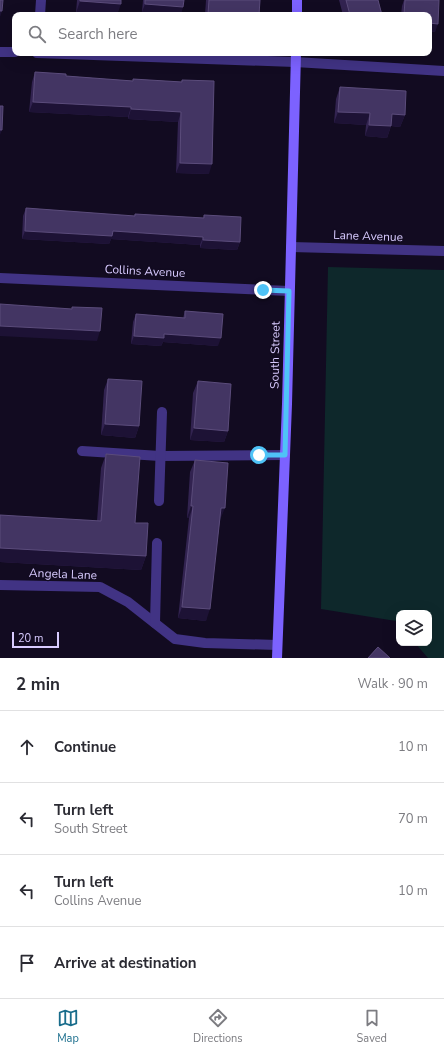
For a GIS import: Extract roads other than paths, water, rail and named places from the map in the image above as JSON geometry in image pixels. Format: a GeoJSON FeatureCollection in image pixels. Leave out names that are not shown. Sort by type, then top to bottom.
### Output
{"type":"FeatureCollection","features":[{"type":"Feature","properties":{"kind":"main road"},"geometry":{"type":"LineString","coordinates":[[297,0],[297,12]]}},
{"type":"Feature","properties":{"kind":"main road","name":"South Street"},"geometry":{"type":"LineString","coordinates":[[277,658],[285,455],[295,57]]}},
{"type":"Feature","properties":{"kind":"street"},"geometry":{"type":"LineString","coordinates":[[40,12],[41,0]]}},
{"type":"Feature","properties":{"kind":"street"},"geometry":{"type":"LineString","coordinates":[[0,52],[12,52]]}},
{"type":"Feature","properties":{"kind":"street"},"geometry":{"type":"LineString","coordinates":[[230,56],[295,57],[444,71]]}},
{"type":"Feature","properties":{"kind":"street","name":"Lane Avenue"},"geometry":{"type":"LineString","coordinates":[[290,247],[444,251]]}},
{"type":"Feature","properties":{"kind":"street","name":"Collins Avenue"},"geometry":{"type":"LineString","coordinates":[[0,278],[289,291]]}},
{"type":"Feature","properties":{"kind":"street"},"geometry":{"type":"LineString","coordinates":[[159,501],[162,412]]}},
{"type":"Feature","properties":{"kind":"street"},"geometry":{"type":"LineString","coordinates":[[82,451],[160,456],[285,455]]}},
{"type":"Feature","properties":{"kind":"street"},"geometry":{"type":"LineString","coordinates":[[155,623],[158,543]]}},
{"type":"Feature","properties":{"kind":"street","name":"Angela Lane"},"geometry":{"type":"LineString","coordinates":[[0,585],[100,587],[128,602],[175,639],[205,643],[277,645]]}}]}
